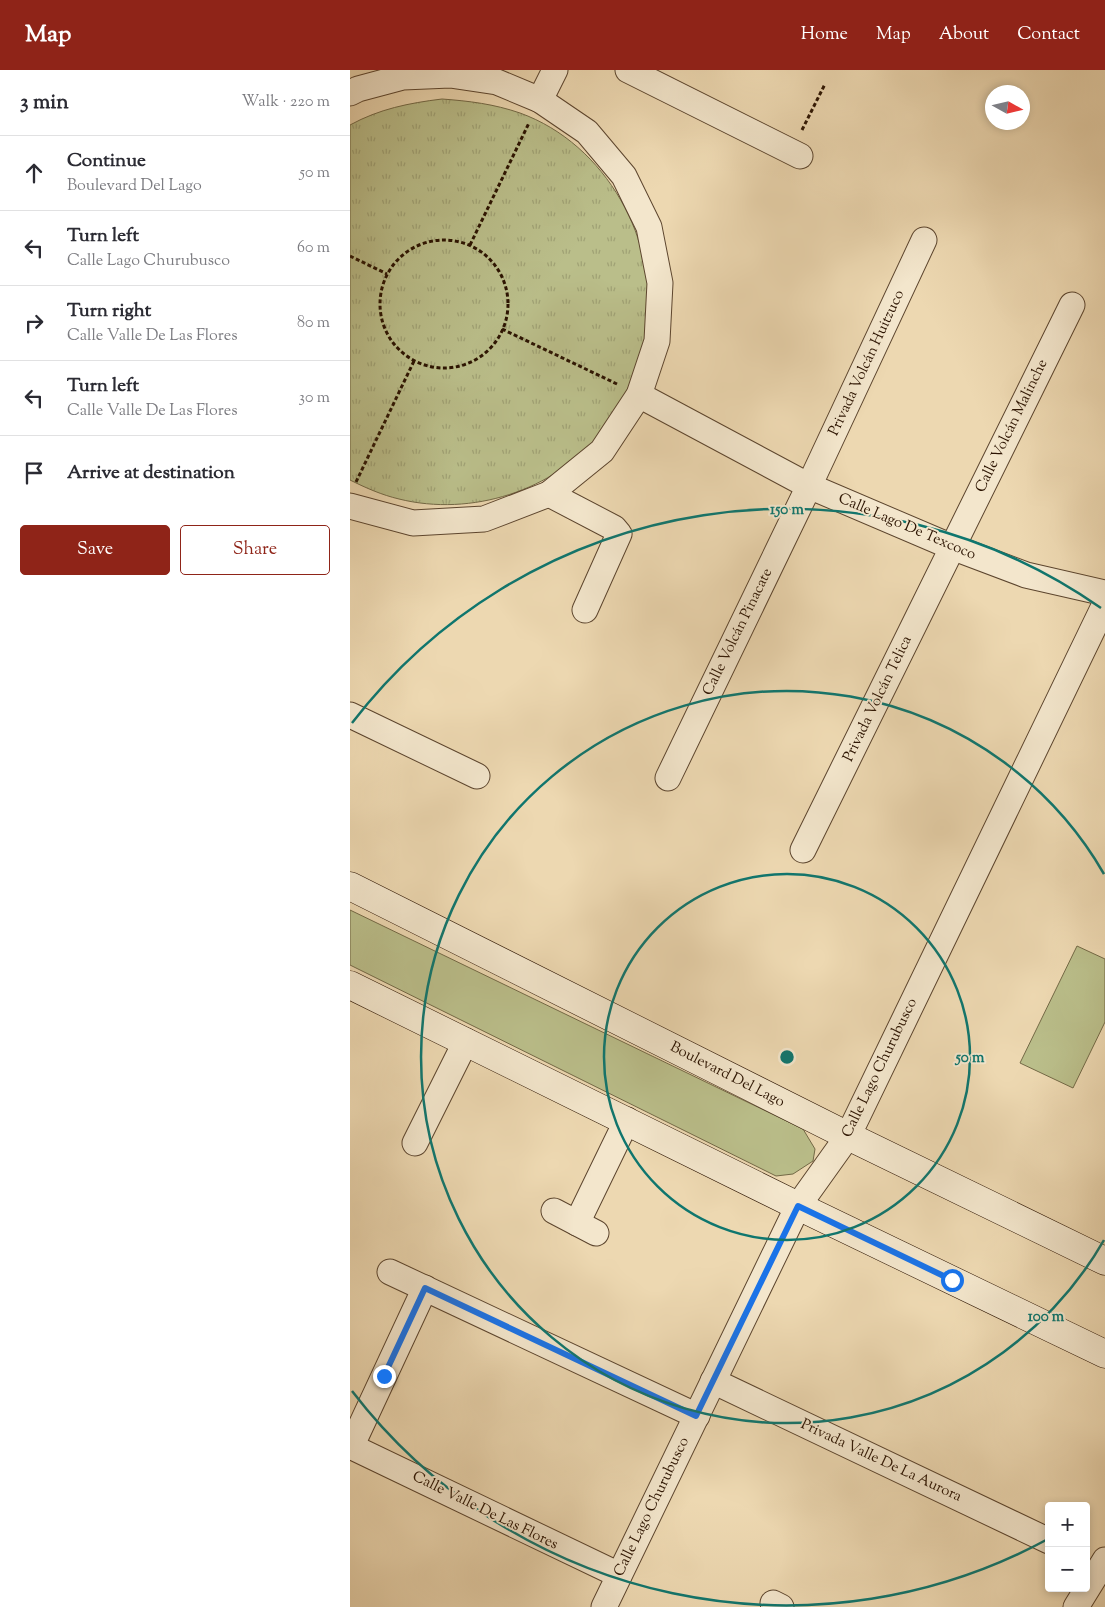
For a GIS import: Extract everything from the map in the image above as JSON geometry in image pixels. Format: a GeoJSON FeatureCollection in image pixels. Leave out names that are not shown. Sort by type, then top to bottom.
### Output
{"type":"FeatureCollection","features":[{"type":"Feature","properties":{"kind":"street"},"geometry":{"type":"LineString","coordinates":[[540,100],[554,70]]}},
{"type":"Feature","properties":{"kind":"street"},"geometry":{"type":"LineString","coordinates":[[628,70],[796,154]]}},
{"type":"Feature","properties":{"kind":"street"},"geometry":{"type":"LineString","coordinates":[[350,93],[358,89],[403,77],[450,75],[496,82],[540,100],[587,132],[624,176],[649,227],[660,284],[657,341],[639,395],[602,451],[550,494],[484,519],[413,523],[352,496]]}},
{"type":"Feature","properties":{"kind":"street","name":"Privada Volcán Huitzuco"},"geometry":{"type":"LineString","coordinates":[[809,486],[924,240]]}},
{"type":"Feature","properties":{"kind":"street","name":"Calle Volcán Malinche"},"geometry":{"type":"LineString","coordinates":[[952,547],[1072,305]]}},
{"type":"Feature","properties":{"kind":"street","name":"Calle Lago De Texcoco"},"geometry":{"type":"LineString","coordinates":[[639,395],[809,486],[952,547],[1026,575],[1105,593]]}},
{"type":"Feature","properties":{"kind":"street","name":"Calle Volcán Pinacate"},"geometry":{"type":"LineString","coordinates":[[668,778],[809,486]]}},
{"type":"Feature","properties":{"kind":"street"},"geometry":{"type":"LineString","coordinates":[[550,494],[614,528],[619,534],[585,610]]}},
{"type":"Feature","properties":{"kind":"street","name":"Privada Volcán Telica"},"geometry":{"type":"LineString","coordinates":[[803,850],[952,547]]}},
{"type":"Feature","properties":{"kind":"street","name":"Calle Lago Churubusco"},"geometry":{"type":"LineString","coordinates":[[604,1607],[798,1206],[848,1136],[1105,604]]}},
{"type":"Feature","properties":{"kind":"street"},"geometry":{"type":"LineString","coordinates":[[350,715],[477,776]]}},
{"type":"Feature","properties":{"kind":"street","name":"Boulevard Del Lago"},"geometry":{"type":"LineString","coordinates":[[350,886],[848,1136],[1105,1261]]}},
{"type":"Feature","properties":{"kind":"street"},"geometry":{"type":"LineString","coordinates":[[350,985],[798,1206],[1105,1354]]}},
{"type":"Feature","properties":{"kind":"street"},"geometry":{"type":"LineString","coordinates":[[415,1143],[466,1041]]}},
{"type":"Feature","properties":{"kind":"street"},"geometry":{"type":"LineString","coordinates":[[554,1211],[586,1228],[627,1120]]}},
{"type":"Feature","properties":{"kind":"street"},"geometry":{"type":"LineString","coordinates":[[390,1272],[696,1416]]}},
{"type":"Feature","properties":{"kind":"street","name":"Calle Valle De Las Flores"},"geometry":{"type":"LineString","coordinates":[[425,1288],[351,1446],[620,1575]]}},
{"type":"Feature","properties":{"kind":"street","name":"Privada Valle De La Aurora"},"geometry":{"type":"LineString","coordinates":[[713,1381],[1045,1539]]}},
{"type":"Feature","properties":{"kind":"street"},"geometry":{"type":"LineString","coordinates":[[1076,1607],[1098,1562]]}},
{"type":"Feature","properties":{"kind":"path"},"geometry":{"type":"LineString","coordinates":[[796,154],[824,84]]}},
{"type":"Feature","properties":{"kind":"path"},"geometry":{"type":"LineString","coordinates":[[470,245],[540,100]]}},
{"type":"Feature","properties":{"kind":"path"},"geometry":{"type":"LineString","coordinates":[[442,239],[457,240],[470,245],[484,253],[494,263],[502,276],[507,290],[508,307],[499,338],[476,360],[460,366],[444,368],[428,366],[414,361],[401,352],[391,340],[384,326],[380,312],[380,296],[387,274],[401,256],[414,246],[428,241],[442,239]]}},
{"type":"Feature","properties":{"kind":"path"},"geometry":{"type":"LineString","coordinates":[[350,256],[387,274]]}},
{"type":"Feature","properties":{"kind":"path"},"geometry":{"type":"LineString","coordinates":[[502,330],[639,395]]}},
{"type":"Feature","properties":{"kind":"path"},"geometry":{"type":"LineString","coordinates":[[352,496],[414,361]]}},
{"type":"Feature","properties":{"kind":"green space"},"geometry":{"type":"Polygon","coordinates":[[[442,99],[481,103],[520,113],[551,128],[578,147],[601,172],[621,200],[635,231],[645,263],[649,297],[647,331],[628,392],[601,433],[582,453],[560,470],[535,484],[509,494],[482,501],[426,504],[386,495],[350,480],[350,125],[394,107],[442,99]]]}},
{"type":"Feature","properties":{"kind":"green space"},"geometry":{"type":"Polygon","coordinates":[[[350,910],[803,1129],[815,1149],[813,1161],[793,1174],[776,1176],[350,965],[350,910]]]}},
{"type":"Feature","properties":{"kind":"green space"},"geometry":{"type":"Polygon","coordinates":[[[1077,946],[1105,959],[1105,1022],[1073,1088],[1020,1063],[1077,946]]]}},
{"type":"Feature","properties":{"kind":"route"},"geometry":{"type":"LineString","coordinates":[[384,1376],[425,1288],[696,1416],[798,1206],[952,1280]]}}]}
